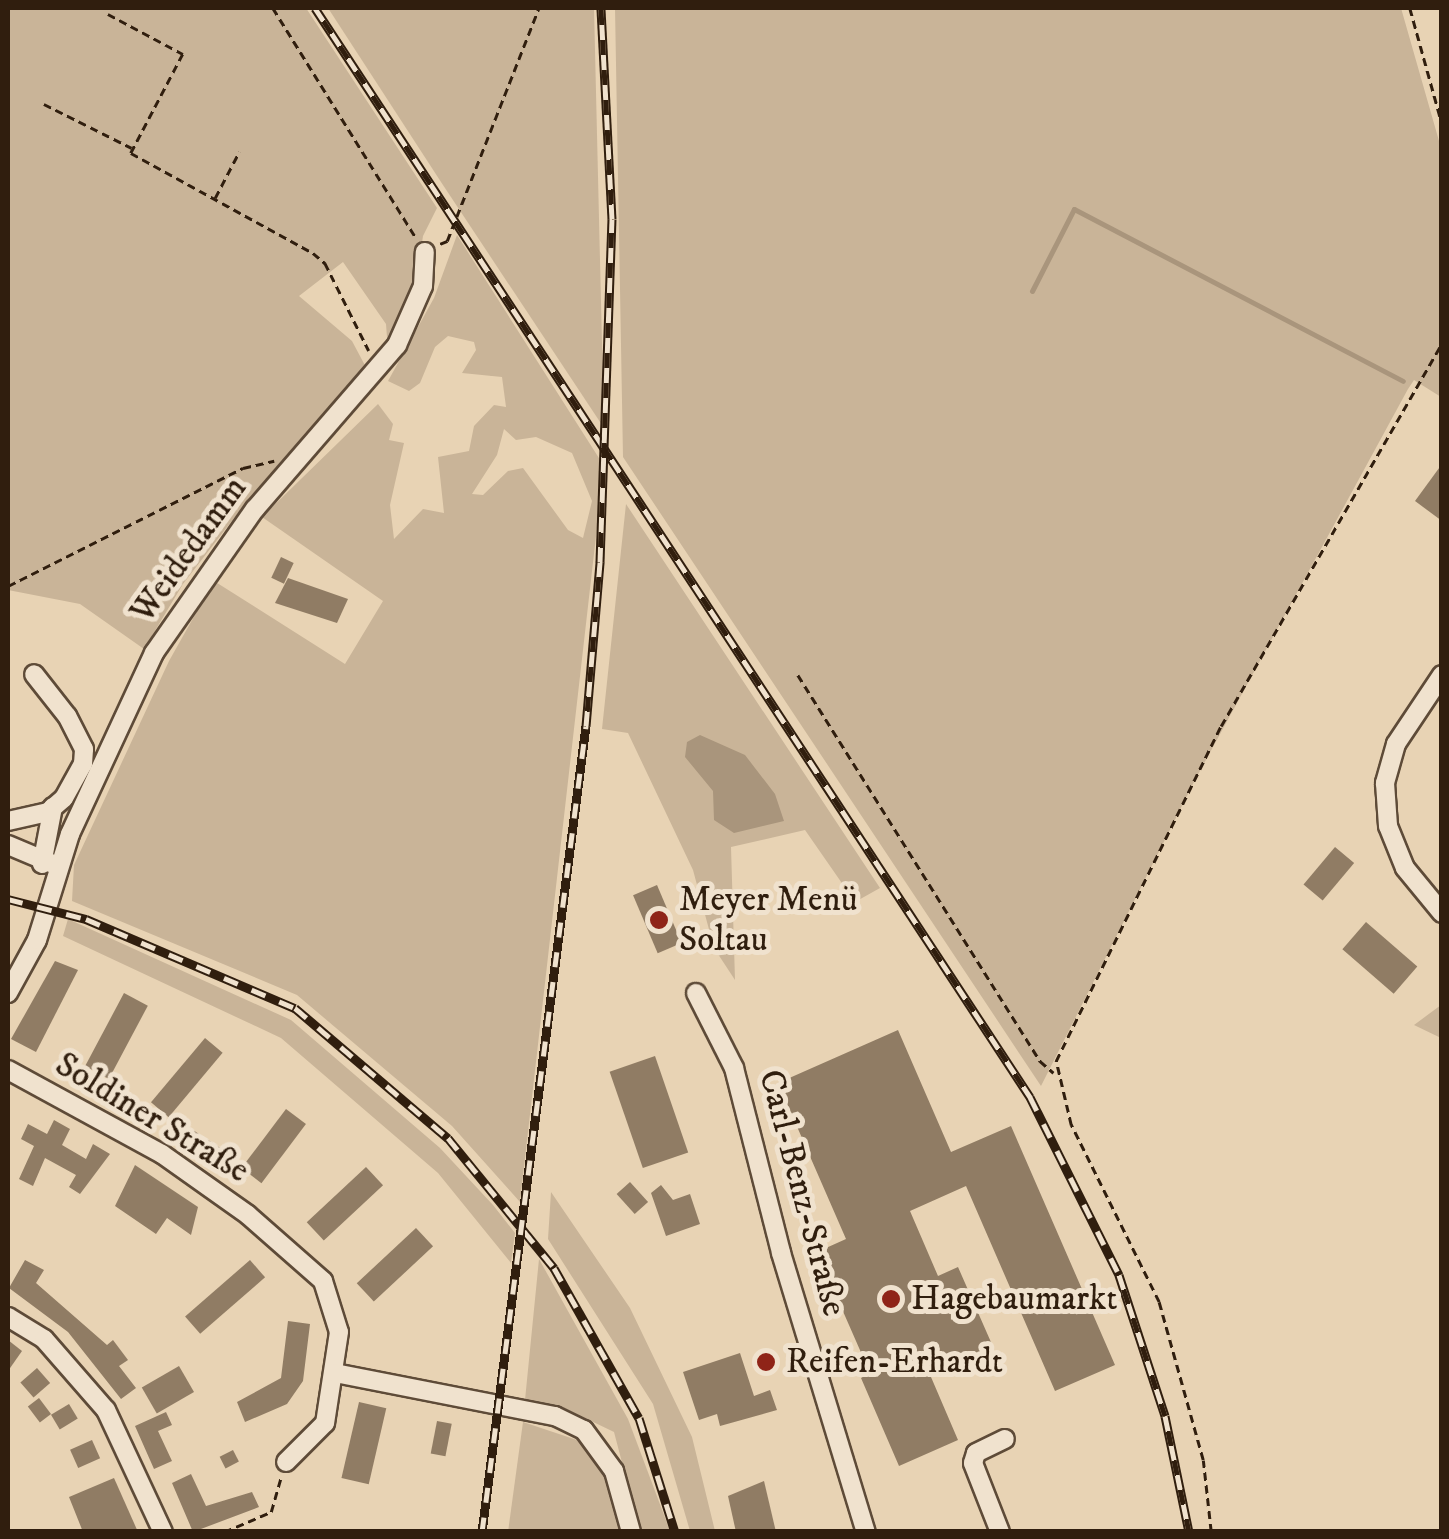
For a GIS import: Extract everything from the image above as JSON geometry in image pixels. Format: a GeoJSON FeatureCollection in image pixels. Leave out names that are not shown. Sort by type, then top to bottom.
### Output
{"type":"FeatureCollection","features":[{"type":"Feature","properties":{"kind":"street","name":"Weidedamm"},"geometry":{"type":"LineString","coordinates":[[8,993],[47,915],[50,864],[154,653],[193,589],[379,370],[411,324],[423,286],[424,252]]}},
{"type":"Feature","properties":{"kind":"street"},"geometry":{"type":"LineString","coordinates":[[8,821],[53,808],[74,782],[84,749],[34,674]]}},
{"type":"Feature","properties":{"kind":"street"},"geometry":{"type":"LineString","coordinates":[[1442,675],[1396,744],[1385,783],[1388,826],[1405,868],[1442,912]]}},
{"type":"Feature","properties":{"kind":"street"},"geometry":{"type":"LineString","coordinates":[[8,845],[50,864],[53,808]]}},
{"type":"Feature","properties":{"kind":"street","name":"Carl-Benz-Straße"},"geometry":{"type":"LineString","coordinates":[[696,993],[734,1068],[781,1253],[866,1532]]}},
{"type":"Feature","properties":{"kind":"street","name":"Soldiner Straße"},"geometry":{"type":"LineString","coordinates":[[8,1070],[162,1154],[301,1259],[333,1296],[339,1332],[325,1423],[286,1462]]}},
{"type":"Feature","properties":{"kind":"street"},"geometry":{"type":"LineString","coordinates":[[8,1316],[44,1339],[106,1410],[163,1532]]}},
{"type":"Feature","properties":{"kind":"street"},"geometry":{"type":"LineString","coordinates":[[335,1373],[555,1416],[584,1430],[614,1470],[630,1532]]}},
{"type":"Feature","properties":{"kind":"street"},"geometry":{"type":"LineString","coordinates":[[1000,1532],[973,1462],[976,1453],[1005,1438]]}},
{"type":"Feature","properties":{"kind":"path"},"geometry":{"type":"LineString","coordinates":[[273,8],[424,252],[447,240],[539,8]]}},
{"type":"Feature","properties":{"kind":"path"},"geometry":{"type":"LineString","coordinates":[[1410,8],[1442,123]]}},
{"type":"Feature","properties":{"kind":"path"},"geometry":{"type":"LineString","coordinates":[[108,14],[182,54],[131,154],[325,264],[379,370]]}},
{"type":"Feature","properties":{"kind":"path"},"geometry":{"type":"LineString","coordinates":[[44,104],[134,149]]}},
{"type":"Feature","properties":{"kind":"path"},"geometry":{"type":"LineString","coordinates":[[214,199],[239,152]]}},
{"type":"Feature","properties":{"kind":"path"},"geometry":{"type":"LineString","coordinates":[[1055,1074],[1063,1043],[1221,726],[1442,343]]}},
{"type":"Feature","properties":{"kind":"path"},"geometry":{"type":"LineString","coordinates":[[8,586],[243,468],[305,454]]}},
{"type":"Feature","properties":{"kind":"path"},"geometry":{"type":"LineString","coordinates":[[798,675],[1040,1061],[1055,1074],[1071,1125],[1160,1302],[1203,1460],[1212,1532]]}},
{"type":"Feature","properties":{"kind":"path"},"geometry":{"type":"LineString","coordinates":[[224,1532],[271,1512],[286,1462]]}},
{"type":"Feature","properties":{"kind":"shaded area"},"geometry":{"type":"Polygon","coordinates":[[[8,8],[306,8],[437,208],[423,236],[415,290],[388,351],[386,324],[343,262],[299,296],[352,341],[369,373],[248,500],[183,584],[144,649],[80,604],[8,590],[8,8]]]}},
{"type":"Feature","properties":{"kind":"shaded area"},"geometry":{"type":"Polygon","coordinates":[[[328,8],[594,8],[604,428],[441,182],[328,8]]]}},
{"type":"Feature","properties":{"kind":"shaded area"},"geometry":{"type":"Polygon","coordinates":[[[615,8],[1401,8],[1441,148],[1441,397],[1414,380],[1408,389],[1195,780],[1041,1086],[623,457],[615,8]]]}},
{"type":"Feature","properties":{"kind":"shaded area"},"geometry":{"type":"Polygon","coordinates":[[[457,235],[604,466],[520,1202],[452,1126],[297,995],[72,901],[74,865],[169,661],[214,581],[345,664],[383,601],[262,517],[378,404],[393,424],[389,440],[404,443],[390,505],[394,539],[423,509],[444,513],[438,457],[469,451],[474,426],[494,405],[506,407],[502,377],[462,373],[476,350],[474,342],[448,336],[435,347],[420,383],[409,391],[388,381],[434,298],[457,235]],[[504,429],[497,455],[472,494],[483,495],[508,471],[523,468],[568,530],[583,538],[592,501],[572,453],[536,437],[516,440],[504,429]]]}},
{"type":"Feature","properties":{"kind":"shaded area"},"geometry":{"type":"Polygon","coordinates":[[[626,504],[880,888],[855,902],[805,830],[731,847],[735,980],[714,948],[693,870],[628,733],[602,729],[626,504]]]}},
{"type":"Feature","properties":{"kind":"shaded area"},"geometry":{"type":"Polygon","coordinates":[[[700,735],[745,755],[775,794],[784,821],[734,833],[714,820],[713,791],[685,757],[687,742],[700,735]]]}},
{"type":"Feature","properties":{"kind":"shaded area"},"geometry":{"type":"Polygon","coordinates":[[[68,919],[291,1020],[440,1148],[493,1205],[515,1233],[511,1263],[438,1173],[281,1038],[63,936],[68,919]]]}},
{"type":"Feature","properties":{"kind":"shaded area"},"geometry":{"type":"Polygon","coordinates":[[[1441,1005],[1441,1038],[1414,1025],[1441,1005]]]}},
{"type":"Feature","properties":{"kind":"shaded area"},"geometry":{"type":"Polygon","coordinates":[[[551,1192],[630,1308],[692,1437],[715,1531],[690,1531],[653,1404],[548,1239],[551,1192]]]}},
{"type":"Feature","properties":{"kind":"shaded area"},"geometry":{"type":"Polygon","coordinates":[[[539,1259],[628,1419],[670,1531],[640,1531],[614,1432],[558,1405],[525,1400],[539,1259]]]}},
{"type":"Feature","properties":{"kind":"shaded area"},"geometry":{"type":"Polygon","coordinates":[[[523,1422],[583,1442],[616,1496],[623,1531],[508,1532],[523,1422]]]}},
{"type":"Feature","properties":{"kind":"building"},"geometry":{"type":"Polygon","coordinates":[[[1442,464],[1442,521],[1415,501],[1442,464]]]}},
{"type":"Feature","properties":{"kind":"building"},"geometry":{"type":"Polygon","coordinates":[[[281,557],[294,563],[284,584],[271,578],[281,557]]]}},
{"type":"Feature","properties":{"kind":"building"},"geometry":{"type":"Polygon","coordinates":[[[288,578],[348,599],[337,623],[275,603],[288,578]]]}},
{"type":"Feature","properties":{"kind":"building"},"geometry":{"type":"Polygon","coordinates":[[[1335,847],[1354,863],[1323,901],[1304,885],[1335,847]]]}},
{"type":"Feature","properties":{"kind":"building"},"geometry":{"type":"Polygon","coordinates":[[[657,885],[682,943],[658,953],[633,895],[657,885]]]}},
{"type":"Feature","properties":{"kind":"building"},"geometry":{"type":"Polygon","coordinates":[[[1366,922],[1417,967],[1394,994],[1342,949],[1366,922]]]}},
{"type":"Feature","properties":{"kind":"building"},"geometry":{"type":"Polygon","coordinates":[[[55,961],[78,970],[36,1052],[11,1039],[55,961]]]}},
{"type":"Feature","properties":{"kind":"building"},"geometry":{"type":"Polygon","coordinates":[[[124,993],[148,1006],[109,1079],[85,1066],[124,993]]]}},
{"type":"Feature","properties":{"kind":"building"},"geometry":{"type":"Polygon","coordinates":[[[898,1030],[951,1152],[1011,1126],[1115,1365],[1055,1391],[966,1186],[910,1211],[938,1276],[958,1267],[994,1349],[931,1377],[958,1440],[899,1466],[861,1378],[870,1373],[817,1252],[846,1239],[778,1083],[898,1030]]]}},
{"type":"Feature","properties":{"kind":"building"},"geometry":{"type":"Polygon","coordinates":[[[205,1038],[223,1053],[169,1117],[151,1102],[205,1038]]]}},
{"type":"Feature","properties":{"kind":"building"},"geometry":{"type":"Polygon","coordinates":[[[655,1056],[688,1152],[643,1168],[610,1072],[655,1056]]]}},
{"type":"Feature","properties":{"kind":"building"},"geometry":{"type":"Polygon","coordinates":[[[286,1109],[306,1124],[261,1183],[241,1168],[286,1109]]]}},
{"type":"Feature","properties":{"kind":"building"},"geometry":{"type":"Polygon","coordinates":[[[54,1120],[70,1129],[62,1145],[86,1159],[93,1144],[110,1154],[80,1194],[69,1187],[76,1175],[45,1158],[33,1186],[19,1179],[34,1146],[21,1139],[28,1124],[47,1134],[54,1120]]]}},
{"type":"Feature","properties":{"kind":"building"},"geometry":{"type":"Polygon","coordinates":[[[179,1121],[230,1154],[223,1166],[171,1133],[179,1121]]]}},
{"type":"Feature","properties":{"kind":"building"},"geometry":{"type":"Polygon","coordinates":[[[135,1165],[198,1207],[191,1235],[167,1218],[156,1234],[115,1206],[135,1165]]]}},
{"type":"Feature","properties":{"kind":"building"},"geometry":{"type":"Polygon","coordinates":[[[366,1167],[383,1185],[324,1241],[307,1222],[366,1167]]]}},
{"type":"Feature","properties":{"kind":"building"},"geometry":{"type":"Polygon","coordinates":[[[630,1182],[648,1202],[635,1214],[617,1194],[630,1182]]]}},
{"type":"Feature","properties":{"kind":"building"},"geometry":{"type":"Polygon","coordinates":[[[661,1185],[673,1200],[690,1194],[700,1224],[666,1236],[651,1193],[661,1185]]]}},
{"type":"Feature","properties":{"kind":"building"},"geometry":{"type":"Polygon","coordinates":[[[416,1228],[433,1246],[374,1302],[357,1283],[416,1228]]]}},
{"type":"Feature","properties":{"kind":"building"},"geometry":{"type":"Polygon","coordinates":[[[25,1260],[44,1270],[36,1283],[107,1345],[113,1340],[128,1360],[119,1366],[136,1388],[121,1399],[68,1332],[9,1288],[25,1260]]]}},
{"type":"Feature","properties":{"kind":"building"},"geometry":{"type":"Polygon","coordinates":[[[250,1260],[265,1277],[200,1334],[185,1316],[250,1260]]]}},
{"type":"Feature","properties":{"kind":"building"},"geometry":{"type":"Polygon","coordinates":[[[288,1321],[310,1324],[303,1381],[287,1404],[245,1422],[237,1402],[281,1378],[288,1321]]]}},
{"type":"Feature","properties":{"kind":"building"},"geometry":{"type":"Polygon","coordinates":[[[8,1340],[22,1351],[8,1371],[8,1340]]]}},
{"type":"Feature","properties":{"kind":"building"},"geometry":{"type":"Polygon","coordinates":[[[740,1353],[754,1396],[770,1390],[777,1410],[720,1426],[717,1414],[699,1420],[683,1372],[740,1353]]]}},
{"type":"Feature","properties":{"kind":"building"},"geometry":{"type":"Polygon","coordinates":[[[179,1366],[194,1392],[157,1413],[142,1388],[179,1366]]]}},
{"type":"Feature","properties":{"kind":"building"},"geometry":{"type":"Polygon","coordinates":[[[37,1368],[50,1383],[34,1398],[20,1382],[37,1368]]]}},
{"type":"Feature","properties":{"kind":"building"},"geometry":{"type":"Polygon","coordinates":[[[39,1398],[51,1414],[40,1422],[28,1406],[39,1398]]]}},
{"type":"Feature","properties":{"kind":"building"},"geometry":{"type":"Polygon","coordinates":[[[359,1402],[386,1408],[369,1484],[341,1478],[359,1402]]]}},
{"type":"Feature","properties":{"kind":"building"},"geometry":{"type":"Polygon","coordinates":[[[69,1404],[78,1419],[60,1429],[51,1415],[69,1404]]]}},
{"type":"Feature","properties":{"kind":"building"},"geometry":{"type":"Polygon","coordinates":[[[166,1412],[172,1425],[158,1431],[172,1461],[154,1469],[135,1426],[166,1412]]]}},
{"type":"Feature","properties":{"kind":"building"},"geometry":{"type":"Polygon","coordinates":[[[437,1421],[452,1424],[445,1456],[431,1453],[437,1421]]]}},
{"type":"Feature","properties":{"kind":"building"},"geometry":{"type":"Polygon","coordinates":[[[92,1440],[100,1458],[78,1468],[70,1450],[92,1440]]]}},
{"type":"Feature","properties":{"kind":"building"},"geometry":{"type":"Polygon","coordinates":[[[233,1450],[239,1462],[226,1468],[220,1457],[233,1450]]]}},
{"type":"Feature","properties":{"kind":"building"},"geometry":{"type":"Polygon","coordinates":[[[191,1474],[206,1506],[252,1492],[259,1507],[193,1532],[172,1483],[191,1474]]]}},
{"type":"Feature","properties":{"kind":"building"},"geometry":{"type":"Polygon","coordinates":[[[114,1478],[138,1532],[83,1532],[69,1497],[114,1478]]]}},
{"type":"Feature","properties":{"kind":"building"},"geometry":{"type":"Polygon","coordinates":[[[764,1481],[776,1532],[736,1532],[728,1496],[764,1481]]]}},
{"type":"Feature","properties":{"kind":"waterway"},"geometry":{"type":"LineString","coordinates":[[1032,291],[1074,209],[1403,381]]}},
{"type":"Feature","properties":{"kind":"railway"},"geometry":{"type":"LineString","coordinates":[[315,8],[1030,1097],[1119,1275],[1165,1416],[1189,1532]]}},
{"type":"Feature","properties":{"kind":"railway"},"geometry":{"type":"LineString","coordinates":[[482,1532],[586,726],[600,562],[612,219],[601,8]]}},
{"type":"Feature","properties":{"kind":"railway"},"geometry":{"type":"LineString","coordinates":[[8,899],[86,919],[295,1008],[448,1138],[554,1268],[639,1418],[675,1532]]}},
{"type":"Feature","properties":{"kind":"place","name":"Meyer Menü Soltau"},"geometry":{"type":"Point","coordinates":[659,920]}},
{"type":"Feature","properties":{"kind":"place","name":"Hagebaumarkt"},"geometry":{"type":"Point","coordinates":[891,1299]}},
{"type":"Feature","properties":{"kind":"place","name":"Reifen-Erhardt"},"geometry":{"type":"Point","coordinates":[766,1362]}}]}
